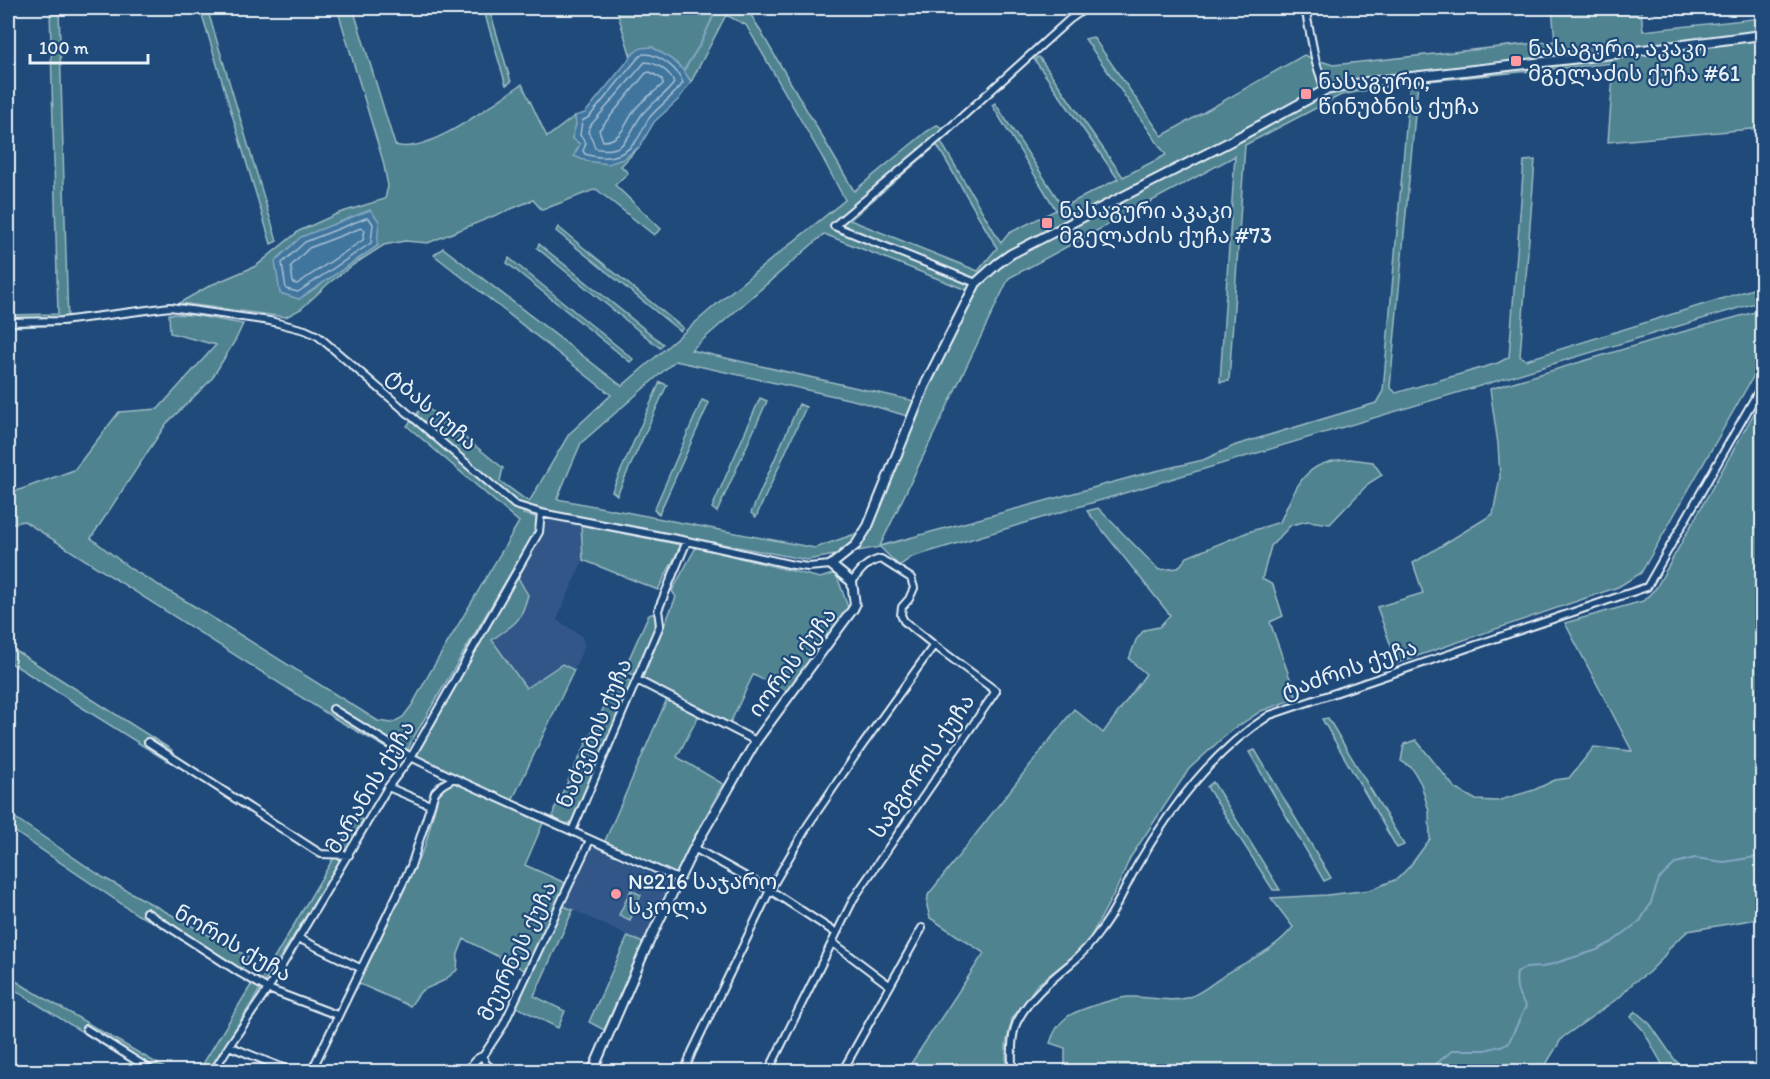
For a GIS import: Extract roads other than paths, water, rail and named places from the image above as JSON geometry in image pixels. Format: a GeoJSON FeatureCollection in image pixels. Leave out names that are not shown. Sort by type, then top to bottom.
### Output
{"type":"FeatureCollection","features":[{"type":"Feature","properties":{"kind":"street"},"geometry":{"type":"LineString","coordinates":[[976,283],[834,226],[943,134],[1069,20],[1086,8]]}},
{"type":"Feature","properties":{"kind":"street"},"geometry":{"type":"LineString","coordinates":[[1305,8],[1316,63],[1325,90]]}},
{"type":"Feature","properties":{"kind":"street"},"geometry":{"type":"LineString","coordinates":[[852,582],[831,565],[856,545],[868,526],[925,385],[976,283],[1011,254],[1325,90],[1367,82],[1762,35]]}},
{"type":"Feature","properties":{"kind":"street","name":"ტბას ქუჩა"},"geometry":{"type":"LineString","coordinates":[[8,322],[62,321],[170,308],[270,321],[305,330],[318,336],[515,504],[541,513],[687,541],[793,565],[808,567],[831,565]]}},
{"type":"Feature","properties":{"kind":"street","name":"ტაძრის ქუჩა"},"geometry":{"type":"LineString","coordinates":[[1012,1071],[1013,1037],[1018,1019],[1049,981],[1085,950],[1112,912],[1137,865],[1180,799],[1203,771],[1248,729],[1270,715],[1647,587],[1762,385]]}},
{"type":"Feature","properties":{"kind":"street","name":"მარანის ქუჩა"},"geometry":{"type":"LineString","coordinates":[[213,1071],[268,989],[388,787],[411,757],[539,532],[541,513]]}},
{"type":"Feature","properties":{"kind":"street","name":"ნაძვების ქუჩა"},"geometry":{"type":"LineString","coordinates":[[678,879],[572,831],[660,626],[658,610],[687,541]]}},
{"type":"Feature","properties":{"kind":"street","name":"სამგორის ქუჩა"},"geometry":{"type":"LineString","coordinates":[[768,1071],[854,898],[996,691],[904,621],[901,615],[902,607],[914,588],[907,574],[881,559],[872,561],[863,568],[852,582]]}},
{"type":"Feature","properties":{"kind":"street","name":"იორის ქუჩა"},"geometry":{"type":"LineString","coordinates":[[592,1071],[694,848],[756,741],[850,614],[855,605],[852,582]]}},
{"type":"Feature","properties":{"kind":"street"},"geometry":{"type":"LineString","coordinates":[[684,1071],[770,890],[808,825],[934,645]]}},
{"type":"Feature","properties":{"kind":"street"},"geometry":{"type":"LineString","coordinates":[[637,680],[756,741]]}},
{"type":"Feature","properties":{"kind":"street"},"geometry":{"type":"LineString","coordinates":[[333,709],[411,757],[572,831]]}},
{"type":"Feature","properties":{"kind":"street"},"geometry":{"type":"LineString","coordinates":[[148,742],[321,854],[349,855]]}},
{"type":"Feature","properties":{"kind":"street"},"geometry":{"type":"LineString","coordinates":[[311,1071],[411,866],[435,792],[454,778]]}},
{"type":"Feature","properties":{"kind":"street"},"geometry":{"type":"LineString","coordinates":[[388,787],[430,805]]}},
{"type":"Feature","properties":{"kind":"street","name":"მეურნეს ქუჩა"},"geometry":{"type":"LineString","coordinates":[[468,1071],[478,1057],[483,1056],[503,1026],[590,840]]}},
{"type":"Feature","properties":{"kind":"street"},"geometry":{"type":"LineString","coordinates":[[694,848],[770,890],[836,933]]}},
{"type":"Feature","properties":{"kind":"street","name":"ნორის ქუჩა"},"geometry":{"type":"LineString","coordinates":[[146,912],[268,989],[337,1015]]}},
{"type":"Feature","properties":{"kind":"street"},"geometry":{"type":"LineString","coordinates":[[842,1071],[922,928]]}},
{"type":"Feature","properties":{"kind":"street"},"geometry":{"type":"LineString","coordinates":[[298,938],[360,968]]}},
{"type":"Feature","properties":{"kind":"street"},"geometry":{"type":"LineString","coordinates":[[832,942],[889,985]]}},
{"type":"Feature","properties":{"kind":"street"},"geometry":{"type":"LineString","coordinates":[[86,1029],[154,1071]]}},
{"type":"Feature","properties":{"kind":"street"},"geometry":{"type":"LineString","coordinates":[[229,1046],[293,1071]]}},
{"type":"Feature","properties":{"kind":"street"},"geometry":{"type":"LineString","coordinates":[[483,1056],[486,1064],[498,1071]]}},
{"type":"Feature","properties":{"kind":"water"},"geometry":{"type":"Polygon","coordinates":[[[652,47],[678,65],[691,82],[678,100],[654,122],[640,146],[623,159],[608,164],[586,161],[574,156],[580,144],[572,138],[576,125],[575,116],[585,113],[634,53],[641,48],[652,47]]]}},
{"type":"Feature","properties":{"kind":"water"},"geometry":{"type":"Polygon","coordinates":[[[370,210],[379,221],[377,246],[299,299],[280,293],[275,261],[301,237],[370,210]]]}},
{"type":"Feature","properties":{"kind":"waterway"},"geometry":{"type":"LineString","coordinates":[[684,70],[701,43],[717,8]]}},
{"type":"Feature","properties":{"kind":"waterway"},"geometry":{"type":"LineString","coordinates":[[1426,1072],[1453,1050],[1485,1050],[1508,1044],[1526,1006],[1517,990],[1517,972],[1525,968],[1543,967],[1597,950],[1612,942],[1640,921],[1650,905],[1659,879],[1676,863],[1695,858],[1724,862],[1762,856]]}},
{"type":"Feature","properties":{"kind":"place","name":"ნასაგური, აკაკი მგელაძის ქუჩა #61"},"geometry":{"type":"Point","coordinates":[1516,61]}},
{"type":"Feature","properties":{"kind":"place","name":"ნასაგური, წინუბნის ქუჩა"},"geometry":{"type":"Point","coordinates":[1306,94]}},
{"type":"Feature","properties":{"kind":"place","name":"ნასაგური აკაკი მგელაძის ქუჩა #73"},"geometry":{"type":"Point","coordinates":[1047,223]}},
{"type":"Feature","properties":{"kind":"place","name":"№216 საჯარო სკოლა"},"geometry":{"type":"Point","coordinates":[616,894]}}]}
